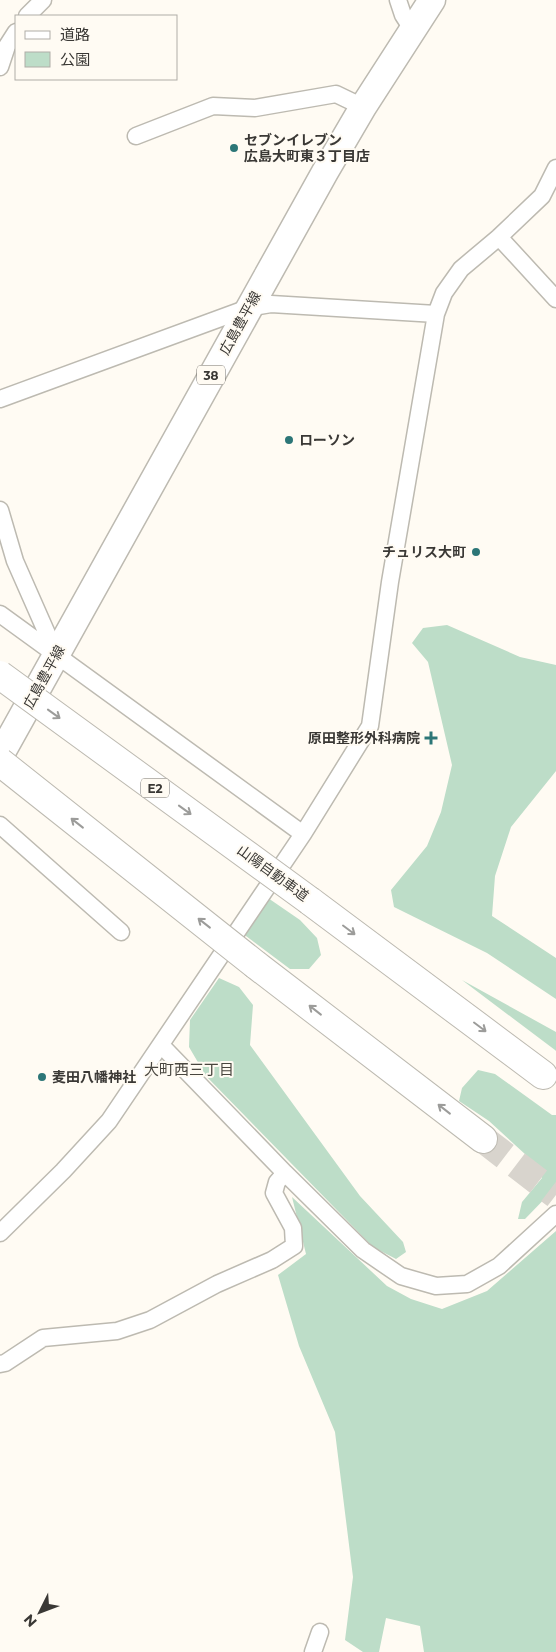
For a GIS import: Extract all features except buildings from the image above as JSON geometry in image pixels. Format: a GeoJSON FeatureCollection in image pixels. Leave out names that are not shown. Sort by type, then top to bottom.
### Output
{"type":"FeatureCollection","features":[{"type":"Feature","properties":{"kind":"highway","name":"山陽自動車道"},"geometry":{"type":"LineString","coordinates":[[0,675],[310,901],[543,1075]]}},
{"type":"Feature","properties":{"kind":"highway"},"geometry":{"type":"LineString","coordinates":[[0,762],[482,1139]]}},
{"type":"Feature","properties":{"kind":"main road","name":"広島豊平線"},"geometry":{"type":"LineString","coordinates":[[0,756],[325,172],[363,107],[432,0]]}},
{"type":"Feature","properties":{"kind":"street"},"geometry":{"type":"LineString","coordinates":[[28,15],[43,0]]}},
{"type":"Feature","properties":{"kind":"street"},"geometry":{"type":"LineString","coordinates":[[398,0],[403,15],[412,29]]}},
{"type":"Feature","properties":{"kind":"street"},"geometry":{"type":"LineString","coordinates":[[0,67],[4,47],[15,33]]}},
{"type":"Feature","properties":{"kind":"street"},"geometry":{"type":"LineString","coordinates":[[136,136],[214,106],[255,108],[336,94],[363,107]]}},
{"type":"Feature","properties":{"kind":"street"},"geometry":{"type":"LineString","coordinates":[[0,1233],[109,1121],[303,834],[370,726],[390,582],[436,314],[444,293],[461,270],[542,196],[556,168]]}},
{"type":"Feature","properties":{"kind":"street"},"geometry":{"type":"LineString","coordinates":[[499,237],[556,299]]}},
{"type":"Feature","properties":{"kind":"street"},"geometry":{"type":"LineString","coordinates":[[0,399],[248,308],[271,304],[436,314]]}},
{"type":"Feature","properties":{"kind":"street"},"geometry":{"type":"LineString","coordinates":[[0,510],[15,560],[56,654]]}},
{"type":"Feature","properties":{"kind":"street"},"geometry":{"type":"LineString","coordinates":[[0,614],[303,834]]}},
{"type":"Feature","properties":{"kind":"street"},"geometry":{"type":"LineString","coordinates":[[0,825],[121,932]]}},
{"type":"Feature","properties":{"kind":"street"},"geometry":{"type":"LineString","coordinates":[[161,1045],[285,1173],[363,1250],[401,1276],[436,1286],[467,1284],[499,1266],[556,1214]]}},
{"type":"Feature","properties":{"kind":"street"},"geometry":{"type":"LineString","coordinates":[[0,1364],[5,1363],[43,1338],[117,1331],[150,1320],[218,1284],[272,1260],[294,1246],[293,1228],[274,1193],[276,1182],[285,1173]]}},
{"type":"Feature","properties":{"kind":"street"},"geometry":{"type":"LineString","coordinates":[[313,1652],[320,1632]]}},
{"type":"Feature","properties":{"kind":"green space"},"geometry":{"type":"Polygon","coordinates":[[[447,625],[520,657],[556,665],[556,771],[511,827],[495,876],[492,916],[556,958],[556,999],[487,953],[394,907],[391,890],[427,846],[441,812],[452,765],[428,662],[412,643],[423,628],[447,625]]]}},
{"type":"Feature","properties":{"kind":"green space"},"geometry":{"type":"Polygon","coordinates":[[[268,898],[300,920],[317,938],[321,955],[309,969],[290,969],[242,933],[268,898]]]}},
{"type":"Feature","properties":{"kind":"green space"},"geometry":{"type":"Polygon","coordinates":[[[219,978],[239,987],[253,1005],[250,1045],[360,1196],[403,1242],[406,1252],[396,1259],[373,1247],[206,1076],[189,1047],[190,1020],[219,978]]]}},
{"type":"Feature","properties":{"kind":"green space"},"geometry":{"type":"Polygon","coordinates":[[[462,980],[556,1032],[556,1051],[555,1050],[462,980]]]}},
{"type":"Feature","properties":{"kind":"green space"},"geometry":{"type":"Polygon","coordinates":[[[478,1070],[495,1074],[552,1115],[556,1115],[556,1187],[525,1219],[518,1219],[522,1202],[542,1178],[526,1155],[489,1121],[459,1101],[462,1088],[478,1070]]]}},
{"type":"Feature","properties":{"kind":"green space"},"geometry":{"type":"Polygon","coordinates":[[[292,1197],[387,1286],[411,1299],[442,1309],[487,1291],[556,1231],[556,1652],[424,1652],[420,1626],[386,1618],[379,1652],[363,1652],[345,1640],[353,1577],[335,1432],[299,1346],[278,1275],[306,1254],[292,1197]]]}},
{"type":"Feature","properties":{"kind":"tunnel"},"geometry":{"type":"LineString","coordinates":[[483,1139],[556,1195]]}},
{"type":"Feature","properties":{"kind":"place","name":"セブンイレブン 広島大町東３丁目店"},"geometry":{"type":"Point","coordinates":[234,148]}},
{"type":"Feature","properties":{"kind":"place","name":"ローソン"},"geometry":{"type":"Point","coordinates":[289,440]}},
{"type":"Feature","properties":{"kind":"place","name":"チュリス大町"},"geometry":{"type":"Point","coordinates":[476,552]}},
{"type":"Feature","properties":{"kind":"place","name":"原田整形外科病院"},"geometry":{"type":"Point","coordinates":[431,738]}},
{"type":"Feature","properties":{"kind":"place","name":"麦田八幡神社"},"geometry":{"type":"Point","coordinates":[42,1077]}},
{"type":"Feature","properties":{"kind":"district","name":"大町西三丁目"},"geometry":{"type":"Point","coordinates":[189,1069]}}]}
